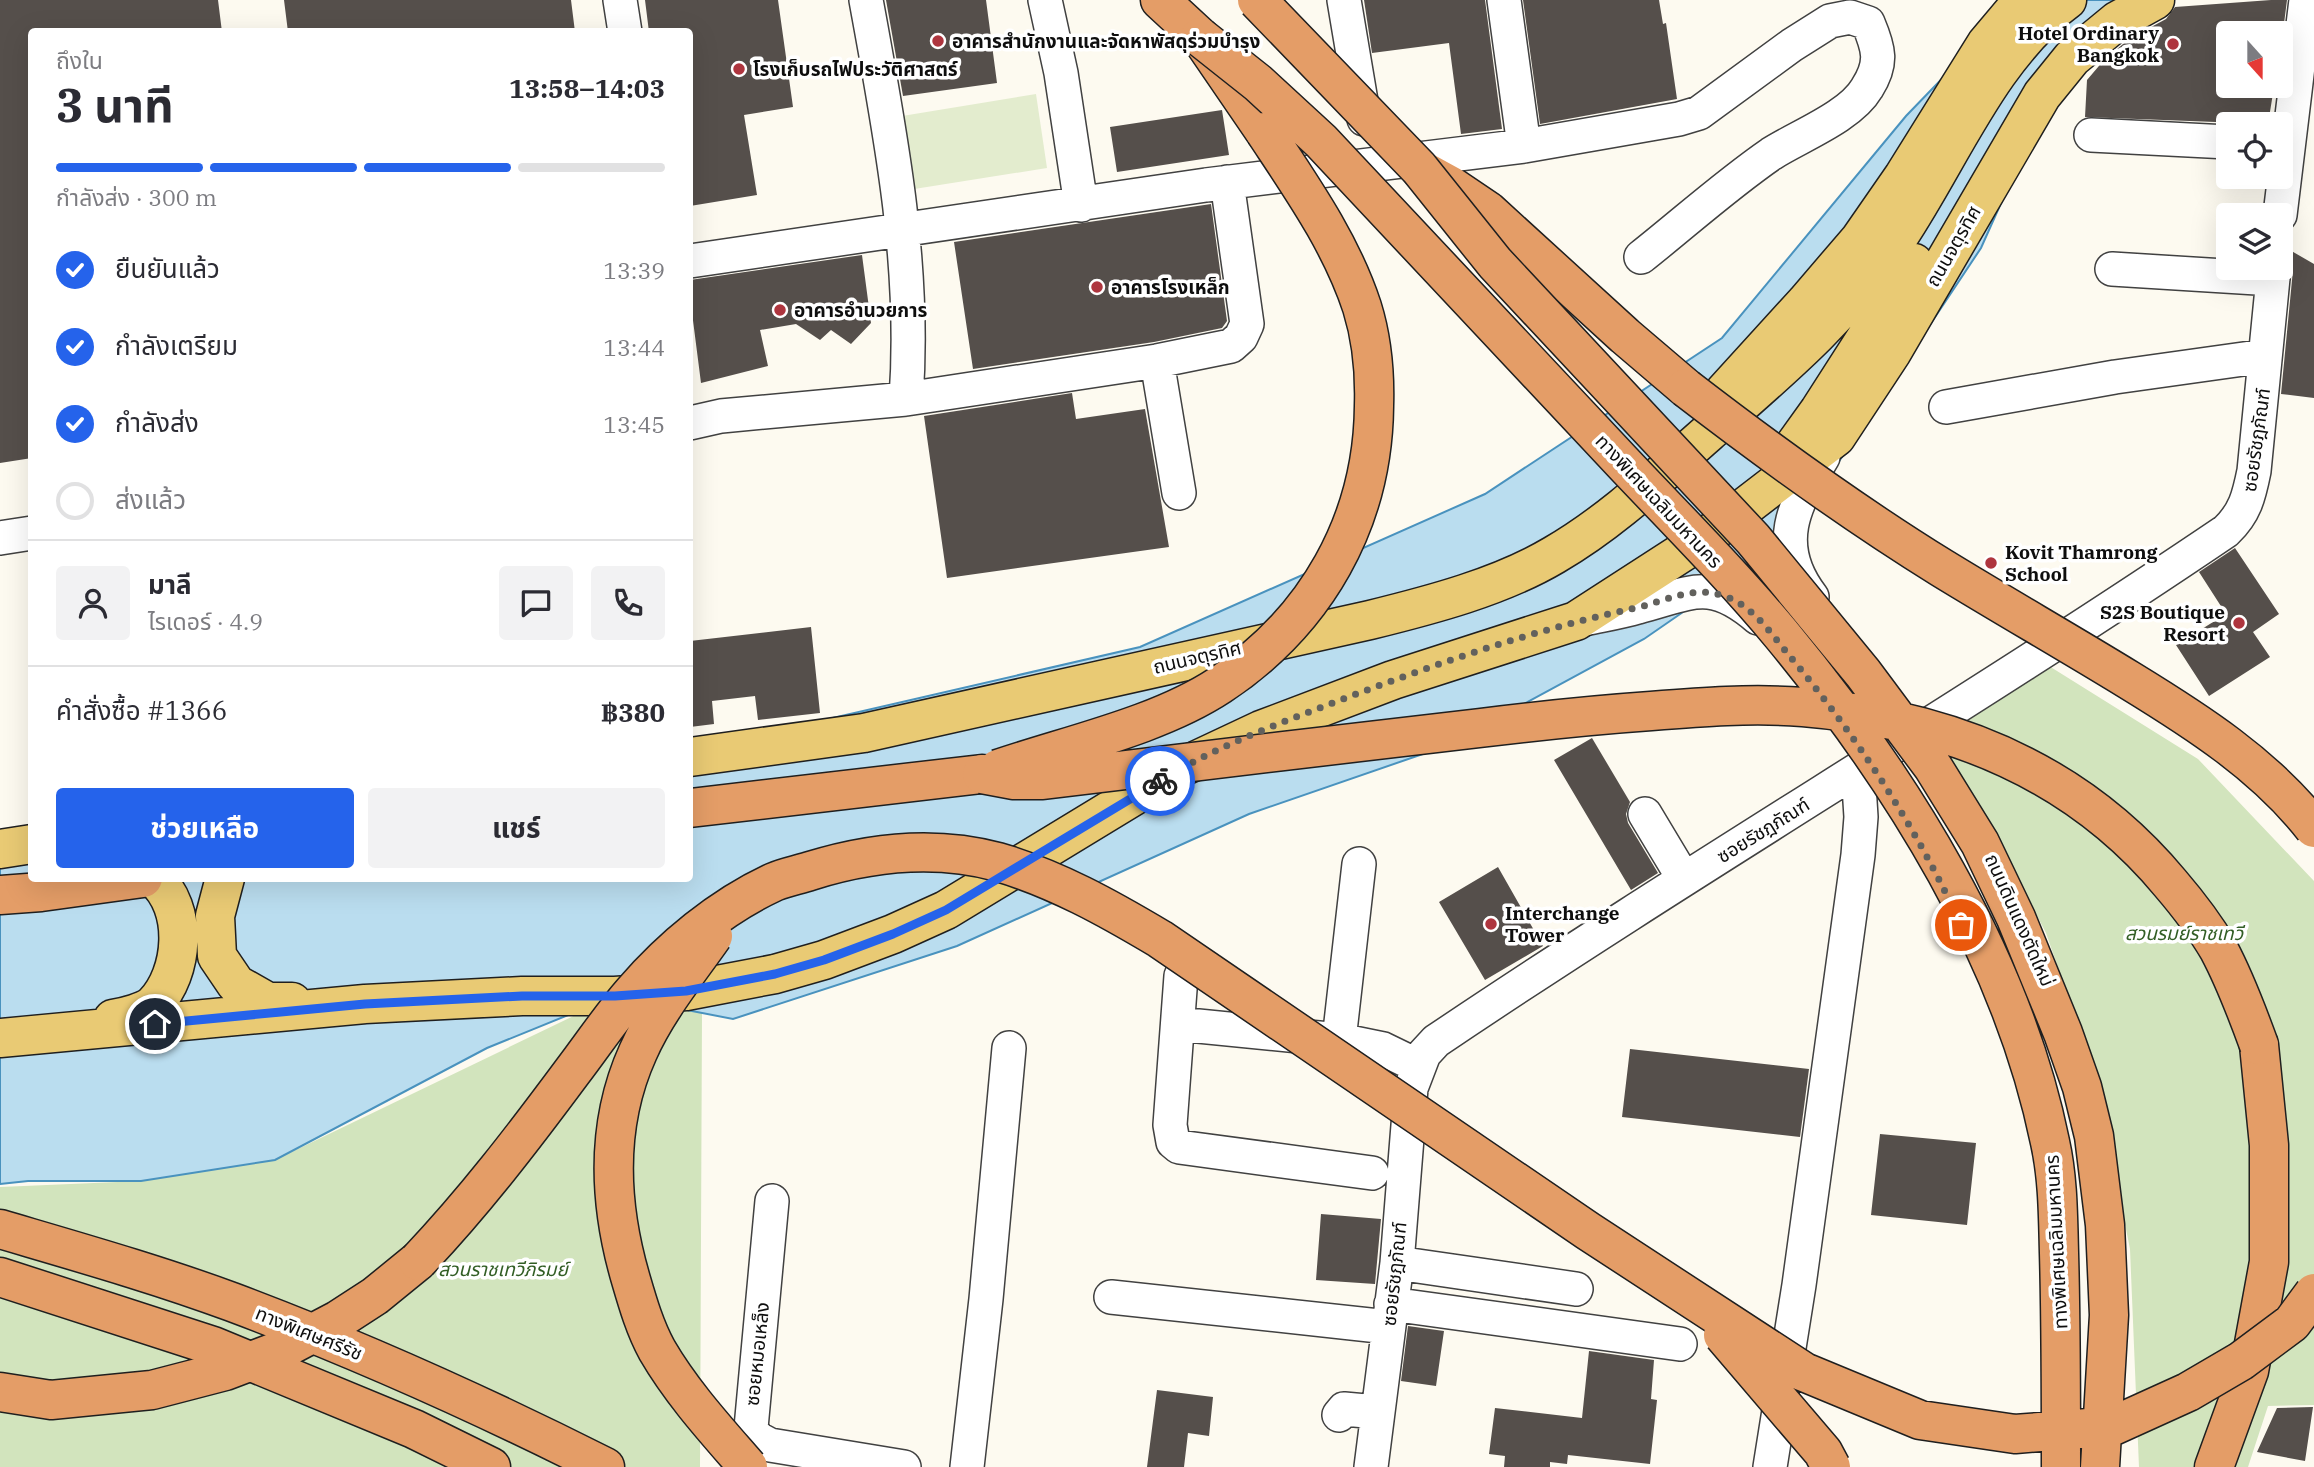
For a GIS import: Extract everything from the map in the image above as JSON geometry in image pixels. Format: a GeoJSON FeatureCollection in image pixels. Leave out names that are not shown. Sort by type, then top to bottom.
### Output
{"type":"FeatureCollection","features":[{"type":"Feature","properties":{"kind":"highway","name":"ทางพิเศษเฉลิมมหานคร"},"geometry":{"type":"LineString","coordinates":[[1160,0],[1200,37],[1258,83],[1321,141],[1745,593],[1819,681],[1904,801],[1930,843],[1961,898],[2009,1007],[2036,1085],[2050,1142],[2057,1181],[2061,1467]]}},
{"type":"Feature","properties":{"kind":"highway"},"geometry":{"type":"LineString","coordinates":[[1257,0],[1419,169],[1495,263],[1753,539],[1863,673],[1933,767],[1980,842],[2016,918],[2063,1033],[2082,1087],[2094,1136],[2105,1225],[2109,1315],[2100,1467]]}},
{"type":"Feature","properties":{"kind":"highway"},"geometry":{"type":"LineString","coordinates":[[693,808],[982,774],[1166,713],[1218,686],[1255,658],[1301,611],[1328,575],[1354,524],[1368,474],[1373,440],[1375,385],[1370,339],[1362,307],[1343,260],[1317,211],[1200,37]]}},
{"type":"Feature","properties":{"kind":"highway"},"geometry":{"type":"LineString","coordinates":[[1419,169],[1451,186],[1488,211],[1625,337],[1758,443],[1941,568],[2115,671],[2218,738],[2288,797],[2314,828]]}},
{"type":"Feature","properties":{"kind":"highway"},"geometry":{"type":"LineString","coordinates":[[982,774],[1014,780],[1043,780],[1570,718],[1749,705],[1801,707],[1858,714],[1948,733],[1987,748],[2056,782],[2126,835],[2151,859],[2182,896],[2218,948],[2236,985],[2259,1045],[2269,1145],[2269,1262],[2249,1371],[2214,1467]]}},
{"type":"Feature","properties":{"kind":"highway"},"geometry":{"type":"LineString","coordinates":[[0,1392],[51,1400],[152,1390],[225,1371],[283,1349],[357,1308],[418,1261],[457,1220],[632,993],[680,943],[775,882],[843,860],[883,853],[924,852],[996,862],[1054,882],[1104,905],[1160,939],[1694,1301],[1804,1372],[1920,1420],[2015,1434],[2113,1426],[2189,1392],[2241,1361],[2292,1323],[2314,1293]]}},
{"type":"Feature","properties":{"kind":"highway"},"geometry":{"type":"LineString","coordinates":[[0,895],[114,882]]}},
{"type":"Feature","properties":{"kind":"highway"},"geometry":{"type":"LineString","coordinates":[[0,907],[41,892]]}},
{"type":"Feature","properties":{"kind":"highway"},"geometry":{"type":"LineString","coordinates":[[734,906],[670,997],[638,1051],[621,1098],[613,1183],[618,1225],[628,1268],[640,1311],[657,1349],[681,1388],[755,1461]]}},
{"type":"Feature","properties":{"kind":"highway","name":"ทางพิเศษศรีรัช"},"geometry":{"type":"LineString","coordinates":[[0,1229],[116,1263],[230,1301],[325,1338],[520,1424],[605,1467]]}},
{"type":"Feature","properties":{"kind":"highway"},"geometry":{"type":"LineString","coordinates":[[0,1277],[213,1346],[414,1429],[491,1467]]}},
{"type":"Feature","properties":{"kind":"highway"},"geometry":{"type":"LineString","coordinates":[[1694,1301],[1815,1442],[1831,1467]]}},
{"type":"Feature","properties":{"kind":"main road","name":"ถนนจตุรทิศ"},"geometry":{"type":"LineString","coordinates":[[1669,467],[1742,370],[1860,239],[1903,177],[1986,44],[2023,0]]}},
{"type":"Feature","properties":{"kind":"main road","name":"ถนนจตุรทิศ"},"geometry":{"type":"LineString","coordinates":[[693,757],[864,733],[1431,605],[1499,581],[1553,556],[1605,522],[1829,324],[1874,272],[1917,208],[2015,49],[2067,0]]}},
{"type":"Feature","properties":{"kind":"main road","name":"ถนนจตุรทิศ"},"geometry":{"type":"LineString","coordinates":[[1756,498],[1819,411],[1874,326],[2021,86],[2041,59],[2075,24],[2109,0]]}},
{"type":"Feature","properties":{"kind":"main road","name":"ถนนจตุรทิศ"},"geometry":{"type":"LineString","coordinates":[[12,1037],[365,1004],[522,996],[615,996],[686,991],[775,974],[824,960],[893,934],[946,910],[1178,769],[1261,730],[1393,680],[1576,621],[1706,537],[1836,437],[1892,352],[2042,95],[2081,50],[2117,21],[2155,0]]}},
{"type":"Feature","properties":{"kind":"main road"},"geometry":{"type":"LineString","coordinates":[[0,849],[28,845]]}},
{"type":"Feature","properties":{"kind":"main road"},"geometry":{"type":"LineString","coordinates":[[12,1037],[122,1018],[153,1006],[175,971],[179,944],[174,908],[158,882]]}},
{"type":"Feature","properties":{"kind":"main road"},"geometry":{"type":"LineString","coordinates":[[224,882],[215,916],[218,957],[236,984],[268,1002],[365,1004]]}},
{"type":"Feature","properties":{"kind":"street"},"geometry":{"type":"LineString","coordinates":[[620,0],[624,28]]}},
{"type":"Feature","properties":{"kind":"street"},"geometry":{"type":"LineString","coordinates":[[866,0],[902,229],[909,326],[906,399]]}},
{"type":"Feature","properties":{"kind":"street"},"geometry":{"type":"LineString","coordinates":[[1045,0],[1061,73],[1082,205]]}},
{"type":"Feature","properties":{"kind":"street"},"geometry":{"type":"LineString","coordinates":[[1344,0],[1371,163]]}},
{"type":"Feature","properties":{"kind":"street"},"geometry":{"type":"LineString","coordinates":[[1504,0],[1524,146]]}},
{"type":"Feature","properties":{"kind":"street"},"geometry":{"type":"LineString","coordinates":[[2289,112],[2306,0]]}},
{"type":"Feature","properties":{"kind":"street"},"geometry":{"type":"LineString","coordinates":[[693,261],[1227,182],[1524,146],[1658,123],[1699,113],[1792,45],[1830,21],[1850,17],[1868,23],[1878,46],[1878,69],[1866,91],[1845,110],[1770,155],[1641,257]]}},
{"type":"Feature","properties":{"kind":"street"},"geometry":{"type":"LineString","coordinates":[[2091,135],[2216,141]]}},
{"type":"Feature","properties":{"kind":"street"},"geometry":{"type":"LineString","coordinates":[[693,422],[721,416],[906,399],[1157,361],[1231,346],[1241,337],[1247,324],[1227,182]]}},
{"type":"Feature","properties":{"kind":"street"},"geometry":{"type":"LineString","coordinates":[[2112,270],[2216,272]]}},
{"type":"Feature","properties":{"kind":"street","name":"ซอยรัชฎภัณฑ์"},"geometry":{"type":"LineString","coordinates":[[1371,1467],[1397,1263],[1411,1088],[1424,1054],[1436,1041],[1562,956],[1864,767],[2226,531],[2238,520],[2247,503],[2254,471],[2273,280]]}},
{"type":"Feature","properties":{"kind":"street"},"geometry":{"type":"LineString","coordinates":[[1946,407],[2115,377],[2265,356]]}},
{"type":"Feature","properties":{"kind":"street"},"geometry":{"type":"LineString","coordinates":[[1157,361],[1179,493]]}},
{"type":"Feature","properties":{"kind":"street","name":"ถนนดินแดงตัดใหม่"},"geometry":{"type":"LineString","coordinates":[[1836,437],[1801,494],[1792,517],[1790,547],[1796,566],[1808,593],[1917,732],[1970,813],[2016,902],[2064,1020],[2096,1115],[2108,1192],[2116,1308],[2110,1467]]}},
{"type":"Feature","properties":{"kind":"street"},"geometry":{"type":"LineString","coordinates":[[0,538],[28,534]]}},
{"type":"Feature","properties":{"kind":"street"},"geometry":{"type":"LineString","coordinates":[[1576,621],[1640,607],[1693,591],[1730,597],[1762,621],[1809,678],[1864,767],[1902,814],[1950,901],[1993,997],[2017,1056],[2047,1160],[2070,1311],[2069,1467]]}},
{"type":"Feature","properties":{"kind":"street"},"geometry":{"type":"LineString","coordinates":[[1770,1467],[1799,1285],[1858,855],[1864,767]]}},
{"type":"Feature","properties":{"kind":"street"},"geometry":{"type":"LineString","coordinates":[[1646,814],[1684,879]]}},
{"type":"Feature","properties":{"kind":"street"},"geometry":{"type":"LineString","coordinates":[[1339,1040],[1359,864]]}},
{"type":"Feature","properties":{"kind":"street"},"geometry":{"type":"LineString","coordinates":[[1181,976],[1170,1125],[1173,1142],[1179,1147],[1372,1173]]}},
{"type":"Feature","properties":{"kind":"street"},"geometry":{"type":"LineString","coordinates":[[1178,1024],[1339,1040],[1383,1049],[1418,1066]]}},
{"type":"Feature","properties":{"kind":"street"},"geometry":{"type":"LineString","coordinates":[[967,1467],[986,1299],[1009,1048]]}},
{"type":"Feature","properties":{"kind":"street","name":"ซอยหมอเหล็ง"},"geometry":{"type":"LineString","coordinates":[[755,1461],[751,1421],[772,1201]]}},
{"type":"Feature","properties":{"kind":"street"},"geometry":{"type":"LineString","coordinates":[[1397,1263],[1576,1289]]}},
{"type":"Feature","properties":{"kind":"street"},"geometry":{"type":"LineString","coordinates":[[1111,1297],[1390,1315],[1681,1344]]}},
{"type":"Feature","properties":{"kind":"street"},"geometry":{"type":"LineString","coordinates":[[1339,1415],[1343,1409],[1377,1412]]}},
{"type":"Feature","properties":{"kind":"street"},"geometry":{"type":"LineString","coordinates":[[755,1461],[770,1445],[904,1467]]}},
{"type":"Feature","properties":{"kind":"green space"},"geometry":{"type":"Polygon","coordinates":[[[1036,94],[1047,168],[908,190],[896,117],[1036,94]]]}},
{"type":"Feature","properties":{"kind":"green space","name":"สวนรมย์ราชเทวี"},"geometry":{"type":"Polygon","coordinates":[[[2041,661],[2198,759],[2314,881],[2314,1405],[2268,1406],[2248,1467],[2139,1467],[2130,1249],[2095,1074],[2046,933],[1980,806],[1926,735],[2041,661]]]}},
{"type":"Feature","properties":{"kind":"green space","name":"สวนราชเทวีภิรมย์"},"geometry":{"type":"Polygon","coordinates":[[[615,996],[702,1013],[700,1467],[0,1467],[0,1187],[141,1181],[275,1160],[615,996]]]}},
{"type":"Feature","properties":{"kind":"water"},"geometry":{"type":"Polygon","coordinates":[[[2018,0],[2126,0],[2052,89],[1981,248],[1786,541],[1644,639],[1446,746],[1249,814],[957,946],[733,1019],[615,996],[487,1048],[275,1160],[141,1181],[28,1181],[0,1184],[0,836],[28,831],[28,882],[693,882],[693,739],[811,723],[1140,647],[1485,494],[1722,338],[1906,116],[2018,0]]]}},
{"type":"Feature","properties":{"kind":"building"},"geometry":{"type":"Polygon","coordinates":[[[0,0],[218,0],[222,28],[28,28],[28,459],[0,463],[0,0]]]}},
{"type":"Feature","properties":{"kind":"building"},"geometry":{"type":"Polygon","coordinates":[[[284,0],[571,0],[574,28],[288,28],[284,0]]]}},
{"type":"Feature","properties":{"kind":"building","name":"โรงเก็บรถไฟประวัติศาสตร์"},"geometry":{"type":"Polygon","coordinates":[[[645,0],[778,0],[793,107],[744,115],[757,195],[693,206],[693,28],[648,28],[645,0]]]}},
{"type":"Feature","properties":{"kind":"building","name":"อาคารสำนักงานและจัดหาพัสดุร่วมบำรุง"},"geometry":{"type":"Polygon","coordinates":[[[886,0],[986,0],[997,83],[903,96],[886,0]]]}},
{"type":"Feature","properties":{"kind":"building"},"geometry":{"type":"Polygon","coordinates":[[[1364,0],[1485,0],[1502,129],[1461,134],[1449,43],[1372,53],[1364,0]]]}},
{"type":"Feature","properties":{"kind":"building"},"geometry":{"type":"Polygon","coordinates":[[[1523,0],[1659,0],[1663,24],[1666,23],[1677,99],[1540,124],[1523,0]]]}},
{"type":"Feature","properties":{"kind":"building"},"geometry":{"type":"Polygon","coordinates":[[[2287,0],[2284,21],[2216,21],[2216,98],[2272,98],[2270,112],[2216,112],[2216,122],[2085,117],[2087,80],[2104,60],[2129,39],[2166,19],[2175,7],[2287,0]]]}},
{"type":"Feature","properties":{"kind":"building"},"geometry":{"type":"Polygon","coordinates":[[[1222,110],[1229,155],[1117,172],[1110,127],[1222,110]]]}},
{"type":"Feature","properties":{"kind":"building","name":"อาคารโรงเหล็ก"},"geometry":{"type":"Polygon","coordinates":[[[1211,204],[1227,321],[1222,328],[1154,342],[973,369],[954,242],[1211,204]]]}},
{"type":"Feature","properties":{"kind":"building"},"geometry":{"type":"Polygon","coordinates":[[[2293,252],[2314,264],[2314,398],[2281,394],[2293,280],[2293,252]]]}},
{"type":"Feature","properties":{"kind":"building","name":"อาคารอำนวยการ"},"geometry":{"type":"Polygon","coordinates":[[[862,255],[871,323],[851,344],[831,330],[820,340],[796,324],[760,330],[768,366],[701,383],[693,320],[693,280],[862,255]]]}},
{"type":"Feature","properties":{"kind":"building"},"geometry":{"type":"Polygon","coordinates":[[[1072,393],[1076,419],[1145,409],[1169,547],[947,578],[924,416],[1072,393]]]}},
{"type":"Feature","properties":{"kind":"building","name":"S2S Boutique Resort"},"geometry":{"type":"Polygon","coordinates":[[[2235,548],[2279,614],[2253,632],[2270,657],[2209,696],[2176,645],[2226,614],[2199,572],[2235,548]]]}},
{"type":"Feature","properties":{"kind":"building"},"geometry":{"type":"Polygon","coordinates":[[[811,627],[820,713],[758,720],[755,696],[712,701],[714,724],[693,727],[693,641],[811,627]]]}},
{"type":"Feature","properties":{"kind":"building"},"geometry":{"type":"Polygon","coordinates":[[[1592,738],[1630,802],[1626,814],[1628,823],[1658,873],[1631,890],[1554,760],[1592,738]]]}},
{"type":"Feature","properties":{"kind":"building","name":"Interchange Tower"},"geometry":{"type":"Polygon","coordinates":[[[1498,867],[1543,946],[1485,980],[1439,902],[1498,867]]]}},
{"type":"Feature","properties":{"kind":"building"},"geometry":{"type":"Polygon","coordinates":[[[1630,1049],[1809,1069],[1800,1137],[1622,1117],[1630,1049]]]}},
{"type":"Feature","properties":{"kind":"building"},"geometry":{"type":"Polygon","coordinates":[[[1880,1134],[1976,1143],[1967,1225],[1871,1215],[1880,1134]]]}},
{"type":"Feature","properties":{"kind":"building"},"geometry":{"type":"Polygon","coordinates":[[[1321,1214],[1381,1219],[1375,1284],[1316,1280],[1321,1214]]]}},
{"type":"Feature","properties":{"kind":"building"},"geometry":{"type":"Polygon","coordinates":[[[1408,1326],[1444,1331],[1436,1386],[1401,1381],[1408,1326]]]}},
{"type":"Feature","properties":{"kind":"building"},"geometry":{"type":"Polygon","coordinates":[[[1589,1351],[1654,1360],[1651,1399],[1657,1400],[1650,1464],[1568,1455],[1567,1464],[1550,1462],[1550,1467],[1504,1467],[1505,1456],[1489,1454],[1495,1408],[1582,1418],[1589,1351]]]}},
{"type":"Feature","properties":{"kind":"building"},"geometry":{"type":"Polygon","coordinates":[[[1157,1390],[1213,1397],[1209,1436],[1188,1433],[1184,1467],[1147,1467],[1157,1390]]]}},
{"type":"Feature","properties":{"kind":"building"},"geometry":{"type":"Polygon","coordinates":[[[2313,1407],[2305,1461],[2257,1452],[2277,1408],[2313,1407]]]}},
{"type":"Feature","properties":{"kind":"way so far"},"geometry":{"type":"LineString","coordinates":[[1160,781],[1178,769],[1261,730],[1416,672],[1576,621],[1640,607],[1693,591],[1711,592],[1730,597],[1762,621],[1809,678],[1870,763],[1902,814],[1961,925]]}},
{"type":"Feature","properties":{"kind":"place","name":"อาคารสำนักงานและจัดหาพัสดุร่วมบำรุง"},"geometry":{"type":"Point","coordinates":[938,41]}},
{"type":"Feature","properties":{"kind":"place","name":"Hotel Ordinary Bangkok"},"geometry":{"type":"Point","coordinates":[2173,44]}},
{"type":"Feature","properties":{"kind":"place","name":"โรงเก็บรถไฟประวัติศาสตร์"},"geometry":{"type":"Point","coordinates":[739,69]}},
{"type":"Feature","properties":{"kind":"place","name":"อาคารโรงเหล็ก"},"geometry":{"type":"Point","coordinates":[1097,287]}},
{"type":"Feature","properties":{"kind":"place","name":"อาคารอำนวยการ"},"geometry":{"type":"Point","coordinates":[780,310]}},
{"type":"Feature","properties":{"kind":"place","name":"Kovit Thamrong School"},"geometry":{"type":"Point","coordinates":[1991,563]}},
{"type":"Feature","properties":{"kind":"place","name":"S2S Boutique Resort"},"geometry":{"type":"Point","coordinates":[2239,623]}},
{"type":"Feature","properties":{"kind":"place","name":"Interchange Tower"},"geometry":{"type":"Point","coordinates":[1491,924]}},
{"type":"Feature","properties":{"kind":"route"},"geometry":{"type":"LineString","coordinates":[[155,1024],[365,1004],[522,996],[615,996],[686,991],[775,974],[824,960],[893,934],[946,910],[1160,781]]}}]}
